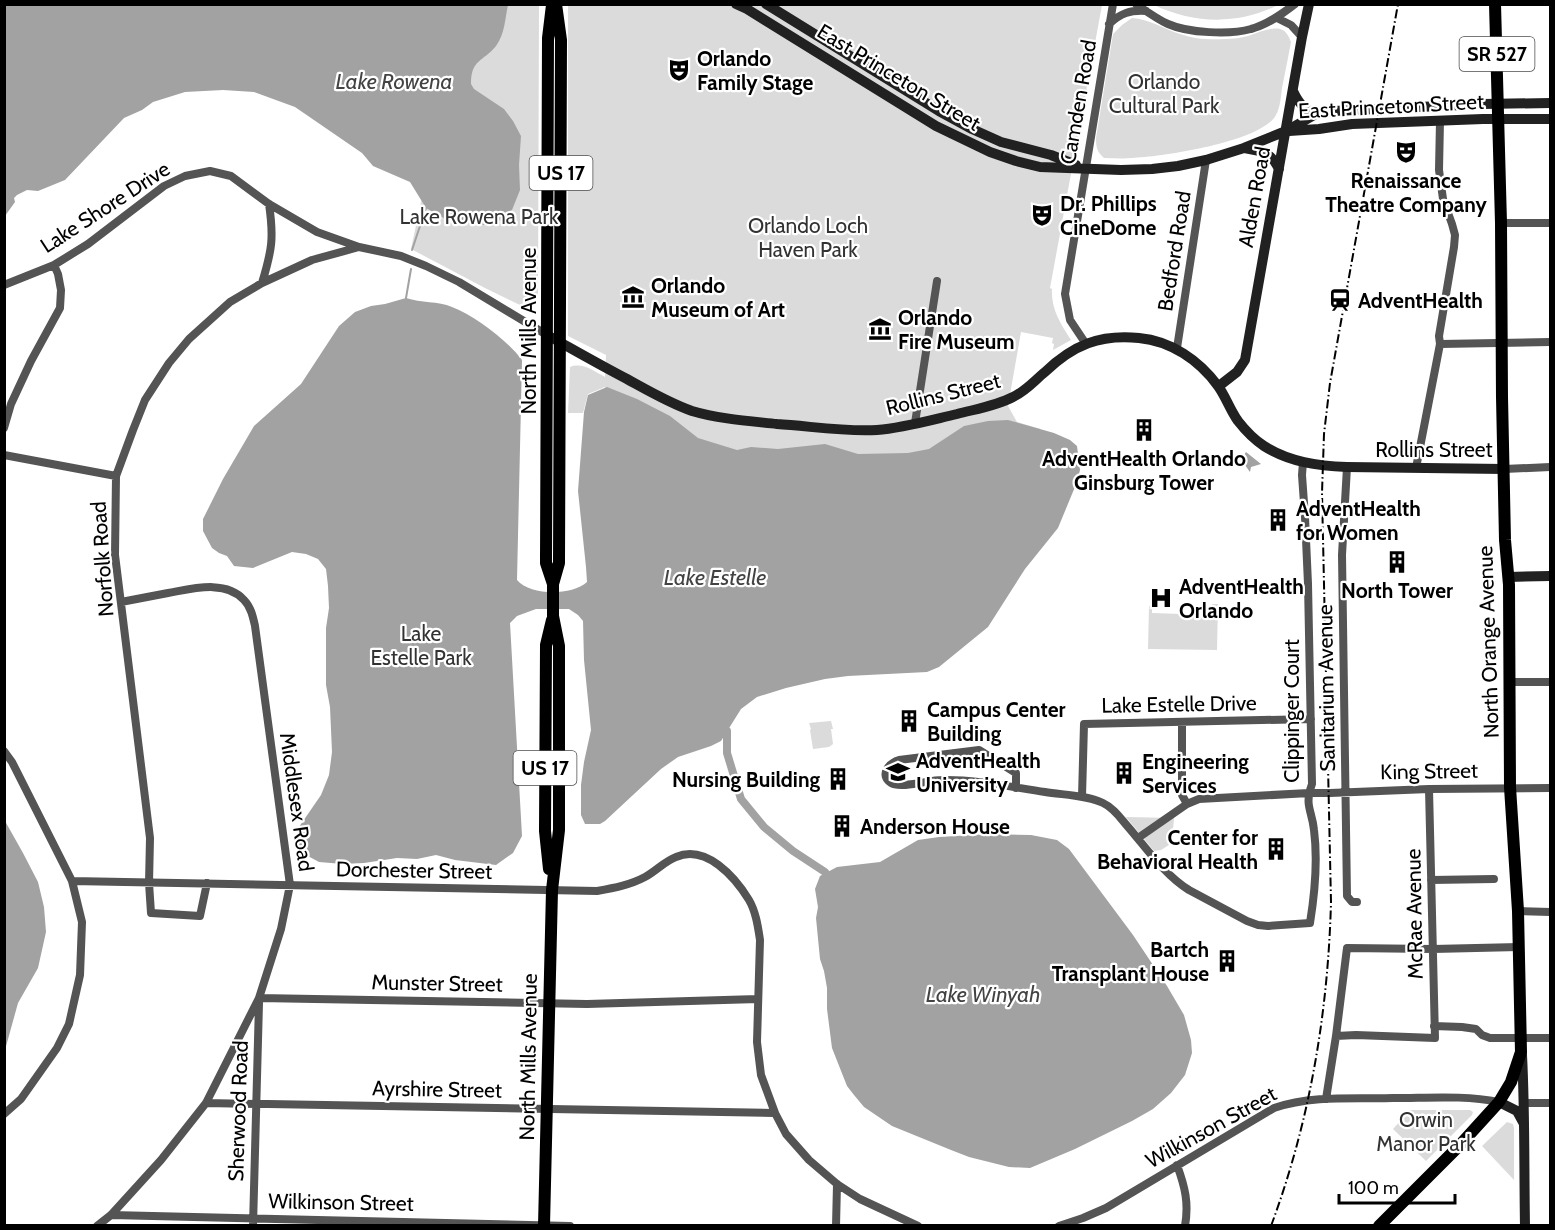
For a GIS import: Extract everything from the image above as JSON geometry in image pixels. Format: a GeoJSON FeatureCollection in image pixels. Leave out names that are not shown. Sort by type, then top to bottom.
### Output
{"type":"FeatureCollection","features":[{"type":"Feature","properties":{"kind":"main road","name":"North Mills Avenue"},"geometry":{"type":"LineString","coordinates":[[544,1225],[552,890],[544,831],[546,645],[553,616],[553,584],[546,562],[548,38],[554,4]]}},
{"type":"Feature","properties":{"kind":"main road","name":"North Mills Avenue"},"geometry":{"type":"LineString","coordinates":[[553,584],[560,563],[561,343],[561,40],[554,4]]}},
{"type":"Feature","properties":{"kind":"main road","name":"North Orange Avenue"},"geometry":{"type":"LineString","coordinates":[[1379,1226],[1459,1146],[1499,1102],[1510,1082],[1521,1052],[1518,912],[1510,787],[1499,104],[1495,4]]}},
{"type":"Feature","properties":{"kind":"street","name":"East Princeton Street"},"geometry":{"type":"LineString","coordinates":[[736,4],[936,126],[990,152],[1040,167],[1121,170],[1178,166],[1244,148],[1286,131],[1316,114],[1348,110],[1551,103]]}},
{"type":"Feature","properties":{"kind":"street","name":"East Princeton Street"},"geometry":{"type":"LineString","coordinates":[[766,4],[972,129],[1001,142],[1051,155],[1085,168]]}},
{"type":"Feature","properties":{"kind":"street","name":"Camden Road"},"geometry":{"type":"LineString","coordinates":[[1086,344],[1070,320],[1065,294],[1113,4]]}},
{"type":"Feature","properties":{"kind":"street"},"geometry":{"type":"LineString","coordinates":[[1136,4],[1169,24],[1193,30],[1217,32],[1251,29],[1277,18],[1295,4]]}},
{"type":"Feature","properties":{"kind":"street","name":"Alden Road"},"geometry":{"type":"LineString","coordinates":[[1218,386],[1237,372],[1245,360],[1302,37],[1310,4]]}},
{"type":"Feature","properties":{"kind":"street"},"geometry":{"type":"LineString","coordinates":[[1109,24],[1126,12],[1146,11]]}},
{"type":"Feature","properties":{"kind":"street"},"geometry":{"type":"LineString","coordinates":[[1277,18],[1291,25],[1302,37]]}},
{"type":"Feature","properties":{"kind":"street"},"geometry":{"type":"LineString","coordinates":[[871,85],[878,73]]}},
{"type":"Feature","properties":{"kind":"street"},"geometry":{"type":"LineString","coordinates":[[884,93],[890,80]]}},
{"type":"Feature","properties":{"kind":"street"},"geometry":{"type":"LineString","coordinates":[[1293,91],[1304,108],[1316,114]]}},
{"type":"Feature","properties":{"kind":"street","name":"East Princeton Street"},"geometry":{"type":"LineString","coordinates":[[1286,131],[1352,124],[1551,119]]}},
{"type":"Feature","properties":{"kind":"street"},"geometry":{"type":"LineString","coordinates":[[1416,468],[1440,344],[1439,336],[1455,235],[1443,200],[1439,170],[1440,121]]}},
{"type":"Feature","properties":{"kind":"street"},"geometry":{"type":"LineString","coordinates":[[1244,148],[1263,151],[1271,156],[1279,169]]}},
{"type":"Feature","properties":{"kind":"street","name":"Bedford Road"},"geometry":{"type":"LineString","coordinates":[[1177,348],[1206,160]]}},
{"type":"Feature","properties":{"kind":"street","name":"Lake Shore Drive"},"geometry":{"type":"LineString","coordinates":[[4,285],[54,265],[88,244],[164,186],[185,176],[210,171],[231,176],[269,204],[317,231],[359,247],[401,256],[459,282],[547,335]]}},
{"type":"Feature","properties":{"kind":"street"},"geometry":{"type":"LineString","coordinates":[[262,283],[272,245],[273,228],[269,204]]}},
{"type":"Feature","properties":{"kind":"street"},"geometry":{"type":"LineString","coordinates":[[1501,223],[1551,223]]}},
{"type":"Feature","properties":{"kind":"street","name":"Norfolk Road"},"geometry":{"type":"LineString","coordinates":[[207,883],[200,916],[151,913],[150,838],[116,555],[116,476],[146,400],[169,363],[189,339],[230,302],[262,283],[312,260],[359,247]]}},
{"type":"Feature","properties":{"kind":"street"},"geometry":{"type":"LineString","coordinates":[[4,428],[11,404],[31,361],[60,308],[61,290],[54,265]]}},
{"type":"Feature","properties":{"kind":"street"},"geometry":{"type":"LineString","coordinates":[[915,423],[937,281]]}},
{"type":"Feature","properties":{"kind":"street","name":"Rollins Street"},"geometry":{"type":"LineString","coordinates":[[547,335],[647,390],[691,410],[744,420],[855,430],[878,430],[915,423],[978,409],[1013,398],[1030,387],[1068,352],[1101,339],[1140,338],[1177,348],[1204,369],[1218,386],[1238,421],[1263,446],[1283,456],[1322,466],[1504,469],[1551,467]]}},
{"type":"Feature","properties":{"kind":"street"},"geometry":{"type":"LineString","coordinates":[[1440,344],[1551,342]]}},
{"type":"Feature","properties":{"kind":"street"},"geometry":{"type":"LineString","coordinates":[[4,455],[116,476]]}},
{"type":"Feature","properties":{"kind":"street","name":"Clippinger Court"},"geometry":{"type":"LineString","coordinates":[[1138,838],[1180,884],[1247,921],[1268,926],[1310,923],[1316,879],[1314,830],[1308,803],[1312,784],[1303,462]]}},
{"type":"Feature","properties":{"kind":"street","name":"Sanitarium Avenue"},"geometry":{"type":"LineString","coordinates":[[1347,467],[1342,555],[1347,896],[1352,902],[1357,902]]}},
{"type":"Feature","properties":{"kind":"street"},"geometry":{"type":"LineString","coordinates":[[1508,577],[1551,576]]}},
{"type":"Feature","properties":{"kind":"street","name":"Middlesex Road"},"geometry":{"type":"LineString","coordinates":[[97,1226],[111,1215],[161,1160],[206,1103],[259,998],[281,929],[290,885],[255,626],[251,611],[243,599],[230,590],[217,587],[201,587],[121,602]]}},
{"type":"Feature","properties":{"kind":"street"},"geometry":{"type":"LineString","coordinates":[[1510,681],[1551,682]]}},
{"type":"Feature","properties":{"kind":"street","name":"Lake Estelle Drive"},"geometry":{"type":"LineString","coordinates":[[1082,797],[1084,724],[1311,718]]}},
{"type":"Feature","properties":{"kind":"street"},"geometry":{"type":"LineString","coordinates":[[1016,788],[1016,772],[979,750],[899,760],[887,767],[886,773],[891,783],[899,785],[940,780],[1082,797],[1103,803],[1115,812],[1138,838],[1187,804],[1182,795],[1182,722]]}},
{"type":"Feature","properties":{"kind":"street"},"geometry":{"type":"LineString","coordinates":[[4,751],[12,762],[72,881],[81,922],[80,975],[69,1024],[57,1048],[21,1099],[4,1114]]}},
{"type":"Feature","properties":{"kind":"street","name":"King Street"},"geometry":{"type":"LineString","coordinates":[[1187,804],[1199,799],[1309,793],[1510,787],[1551,788]]}},
{"type":"Feature","properties":{"kind":"street","name":"McRae Avenue"},"geometry":{"type":"LineString","coordinates":[[1336,1036],[1435,1038],[1429,789]]}},
{"type":"Feature","properties":{"kind":"street","name":"Dorchester Street"},"geometry":{"type":"LineString","coordinates":[[72,881],[597,891],[621,887],[645,877],[676,856],[690,854],[702,856],[719,864],[735,883],[750,902],[758,926],[760,940],[757,1042],[761,1075],[775,1113],[786,1134],[809,1160],[837,1184]]}},
{"type":"Feature","properties":{"kind":"street"},"geometry":{"type":"LineString","coordinates":[[1431,880],[1494,879]]}},
{"type":"Feature","properties":{"kind":"street"},"geometry":{"type":"LineString","coordinates":[[1518,912],[1551,912]]}},
{"type":"Feature","properties":{"kind":"street"},"geometry":{"type":"LineString","coordinates":[[1326,1099],[1347,948],[1519,947]]}},
{"type":"Feature","properties":{"kind":"street","name":"Munster Street"},"geometry":{"type":"LineString","coordinates":[[259,998],[549,1004],[758,999]]}},
{"type":"Feature","properties":{"kind":"street","name":"Sherwood Road"},"geometry":{"type":"LineString","coordinates":[[253,1222],[259,998]]}},
{"type":"Feature","properties":{"kind":"street"},"geometry":{"type":"LineString","coordinates":[[1434,1026],[1476,1029],[1482,1035],[1491,1038],[1551,1038]]}},
{"type":"Feature","properties":{"kind":"street"},"geometry":{"type":"LineString","coordinates":[[1521,1052],[1524,1103],[1525,1226]]}},
{"type":"Feature","properties":{"kind":"street","name":"Wilkinson Street"},"geometry":{"type":"LineString","coordinates":[[1059,1226],[1106,1208],[1274,1108],[1302,1100],[1459,1098],[1499,1102]]}},
{"type":"Feature","properties":{"kind":"street"},"geometry":{"type":"LineString","coordinates":[[1499,1102],[1517,1111],[1523,1122]]}},
{"type":"Feature","properties":{"kind":"street","name":"Ayrshire Street"},"geometry":{"type":"LineString","coordinates":[[206,1103],[775,1113]]}},
{"type":"Feature","properties":{"kind":"street"},"geometry":{"type":"LineString","coordinates":[[1524,1103],[1551,1103]]}},
{"type":"Feature","properties":{"kind":"street"},"geometry":{"type":"LineString","coordinates":[[1177,1166],[1184,1184],[1187,1205],[1185,1226]]}},
{"type":"Feature","properties":{"kind":"street"},"geometry":{"type":"LineString","coordinates":[[836,1226],[837,1184]]}},
{"type":"Feature","properties":{"kind":"street"},"geometry":{"type":"LineString","coordinates":[[837,1184],[860,1199],[918,1226]]}},
{"type":"Feature","properties":{"kind":"street","name":"Wilkinson Street"},"geometry":{"type":"LineString","coordinates":[[111,1215],[253,1222],[570,1226]]}},
{"type":"Feature","properties":{"kind":"green space","name":"Lake Rowena Park"},"geometry":{"type":"Polygon","coordinates":[[[422,5],[539,5],[538,295],[524,307],[411,249],[424,188],[422,5]]]}},
{"type":"Feature","properties":{"kind":"green space","name":"Orlando Loch Haven Park"},"geometry":{"type":"Polygon","coordinates":[[[568,5],[1102,5],[1050,288],[1057,316],[1071,340],[1053,350],[1053,338],[1021,332],[1008,406],[1017,422],[1041,429],[955,450],[755,470],[605,412],[605,387],[588,394],[583,413],[568,413],[570,367],[583,366],[605,377],[606,355],[568,336],[568,5]]]}},
{"type":"Feature","properties":{"kind":"green space"},"geometry":{"type":"Polygon","coordinates":[[[1154,5],[1278,5],[1247,16],[1216,20],[1185,16],[1154,5]]]}},
{"type":"Feature","properties":{"kind":"green space","name":"Orlando Cultural Park"},"geometry":{"type":"Polygon","coordinates":[[[1132,18],[1150,22],[1185,36],[1202,39],[1237,38],[1272,29],[1284,31],[1291,42],[1276,115],[1267,125],[1252,133],[1210,146],[1146,157],[1104,158],[1097,149],[1096,138],[1113,34],[1132,18]]]}},
{"type":"Feature","properties":{"kind":"green space"},"geometry":{"type":"Polygon","coordinates":[[[1212,604],[1218,604],[1217,650],[1148,649],[1149,606],[1152,606],[1152,613],[1211,615],[1212,604]]]}},
{"type":"Feature","properties":{"kind":"green space"},"geometry":{"type":"Polygon","coordinates":[[[831,721],[833,744],[829,747],[813,749],[809,723],[831,721]]]}},
{"type":"Feature","properties":{"kind":"green space"},"geometry":{"type":"Polygon","coordinates":[[[1126,817],[1174,818],[1172,843],[1161,850],[1154,851],[1126,817]]]}},
{"type":"Feature","properties":{"kind":"green space","name":"Orwin Manor Park"},"geometry":{"type":"Polygon","coordinates":[[[1410,1110],[1470,1110],[1473,1112],[1426,1161],[1393,1129],[1410,1110]]]}},
{"type":"Feature","properties":{"kind":"green space","name":"Orwin Manor Park"},"geometry":{"type":"Polygon","coordinates":[[[1507,1122],[1513,1124],[1514,1128],[1514,1180],[1482,1146],[1507,1122]]]}},
{"type":"Feature","properties":{"kind":"water","name":"Lake Rowena"},"geometry":{"type":"Polygon","coordinates":[[[5,4],[508,5],[499,41],[475,65],[471,84],[474,89],[504,109],[521,136],[520,190],[512,210],[493,226],[449,221],[426,208],[410,182],[373,166],[362,153],[295,107],[254,92],[223,90],[185,92],[153,102],[124,118],[65,180],[38,191],[27,190],[17,195],[5,216],[5,4]]]}},
{"type":"Feature","properties":{"kind":"water","name":"Lake Estelle"},"geometry":{"type":"Polygon","coordinates":[[[406,298],[441,304],[461,311],[499,337],[522,360],[517,580],[532,589],[562,592],[580,587],[587,582],[578,491],[584,412],[588,395],[607,387],[670,416],[698,438],[737,450],[751,447],[778,449],[825,444],[858,454],[908,453],[929,449],[964,426],[1008,420],[1054,433],[1077,446],[1080,470],[1077,482],[1058,528],[1025,569],[988,627],[939,667],[927,672],[825,679],[757,697],[741,709],[721,741],[678,757],[661,769],[600,824],[585,824],[581,815],[581,785],[591,730],[584,660],[583,621],[569,609],[536,609],[517,616],[510,623],[522,836],[513,853],[496,865],[455,860],[436,855],[417,859],[397,858],[364,863],[319,862],[306,855],[296,841],[299,827],[321,795],[329,775],[332,752],[330,707],[326,685],[326,628],[329,608],[326,569],[318,559],[292,552],[253,568],[234,566],[227,556],[212,548],[203,531],[203,519],[254,426],[301,384],[339,326],[355,312],[406,298]]]}},
{"type":"Feature","properties":{"kind":"water"},"geometry":{"type":"Polygon","coordinates":[[[1246,452],[1261,464],[1251,467],[1250,472],[1243,460],[1246,452]]]}},
{"type":"Feature","properties":{"kind":"water"},"geometry":{"type":"Polygon","coordinates":[[[5,821],[38,882],[44,907],[46,932],[38,968],[18,1003],[5,1050],[5,821]]]}},
{"type":"Feature","properties":{"kind":"water","name":"Lake Winyah"},"geometry":{"type":"Polygon","coordinates":[[[990,834],[1031,835],[1057,840],[1069,849],[1133,935],[1167,986],[1184,1015],[1191,1040],[1192,1053],[1185,1075],[1171,1093],[1153,1109],[1075,1149],[1030,1168],[1009,1167],[969,1157],[892,1126],[864,1107],[847,1086],[832,1048],[827,988],[820,959],[815,889],[820,876],[837,867],[880,862],[918,840],[990,834]]]}},
{"type":"Feature","properties":{"kind":"waterway"},"geometry":{"type":"LineString","coordinates":[[412,250],[426,208]]}},
{"type":"Feature","properties":{"kind":"waterway"},"geometry":{"type":"LineString","coordinates":[[406,298],[411,269]]}},
{"type":"Feature","properties":{"kind":"waterway"},"geometry":{"type":"LineString","coordinates":[[727,731],[727,753],[741,799],[764,827],[793,851],[825,872]]}},
{"type":"Feature","properties":{"kind":"railway"},"geometry":{"type":"LineString","coordinates":[[1271,1226],[1285,1186],[1306,1107],[1326,985],[1331,902],[1322,493],[1324,434],[1330,383],[1398,4]]}},
{"type":"Feature","properties":{"kind":"place","name":"Orlando Family Stage"},"geometry":{"type":"Point","coordinates":[679,70]}},
{"type":"Feature","properties":{"kind":"place","name":"Renaissance Theatre Company"},"geometry":{"type":"Point","coordinates":[1406,152]}},
{"type":"Feature","properties":{"kind":"place","name":"Dr. Phillips CineDome"},"geometry":{"type":"Point","coordinates":[1042,215]}},
{"type":"Feature","properties":{"kind":"place","name":"Orlando Museum of Art"},"geometry":{"type":"Point","coordinates":[633,297]}},
{"type":"Feature","properties":{"kind":"place","name":"AdventHealth"},"geometry":{"type":"Point","coordinates":[1340,300]}},
{"type":"Feature","properties":{"kind":"place","name":"Orlando Fire Museum"},"geometry":{"type":"Point","coordinates":[880,329]}},
{"type":"Feature","properties":{"kind":"place","name":"AdventHealth Orlando Ginsburg Tower"},"geometry":{"type":"Point","coordinates":[1144,430]}},
{"type":"Feature","properties":{"kind":"place","name":"AdventHealth for Women"},"geometry":{"type":"Point","coordinates":[1278,520]}},
{"type":"Feature","properties":{"kind":"place","name":"North Tower"},"geometry":{"type":"Point","coordinates":[1397,562]}},
{"type":"Feature","properties":{"kind":"place","name":"AdventHealth Orlando"},"geometry":{"type":"Point","coordinates":[1161,598]}},
{"type":"Feature","properties":{"kind":"place","name":"Campus Center Building"},"geometry":{"type":"Point","coordinates":[909,721]}},
{"type":"Feature","properties":{"kind":"place","name":"AdventHealth University"},"geometry":{"type":"Point","coordinates":[898,772]}},
{"type":"Feature","properties":{"kind":"place","name":"Engineering Services"},"geometry":{"type":"Point","coordinates":[1124,773]}},
{"type":"Feature","properties":{"kind":"place","name":"Nursing Building"},"geometry":{"type":"Point","coordinates":[838,779]}},
{"type":"Feature","properties":{"kind":"place","name":"Anderson House"},"geometry":{"type":"Point","coordinates":[842,826]}},
{"type":"Feature","properties":{"kind":"place","name":"Center for Behavioral Health"},"geometry":{"type":"Point","coordinates":[1276,849]}},
{"type":"Feature","properties":{"kind":"place","name":"Bartch Transplant House"},"geometry":{"type":"Point","coordinates":[1227,961]}},
{"type":"Feature","properties":{"kind":"park label","name":"Lake Estelle Park"},"geometry":{"type":"Point","coordinates":[421,645]}}]}
